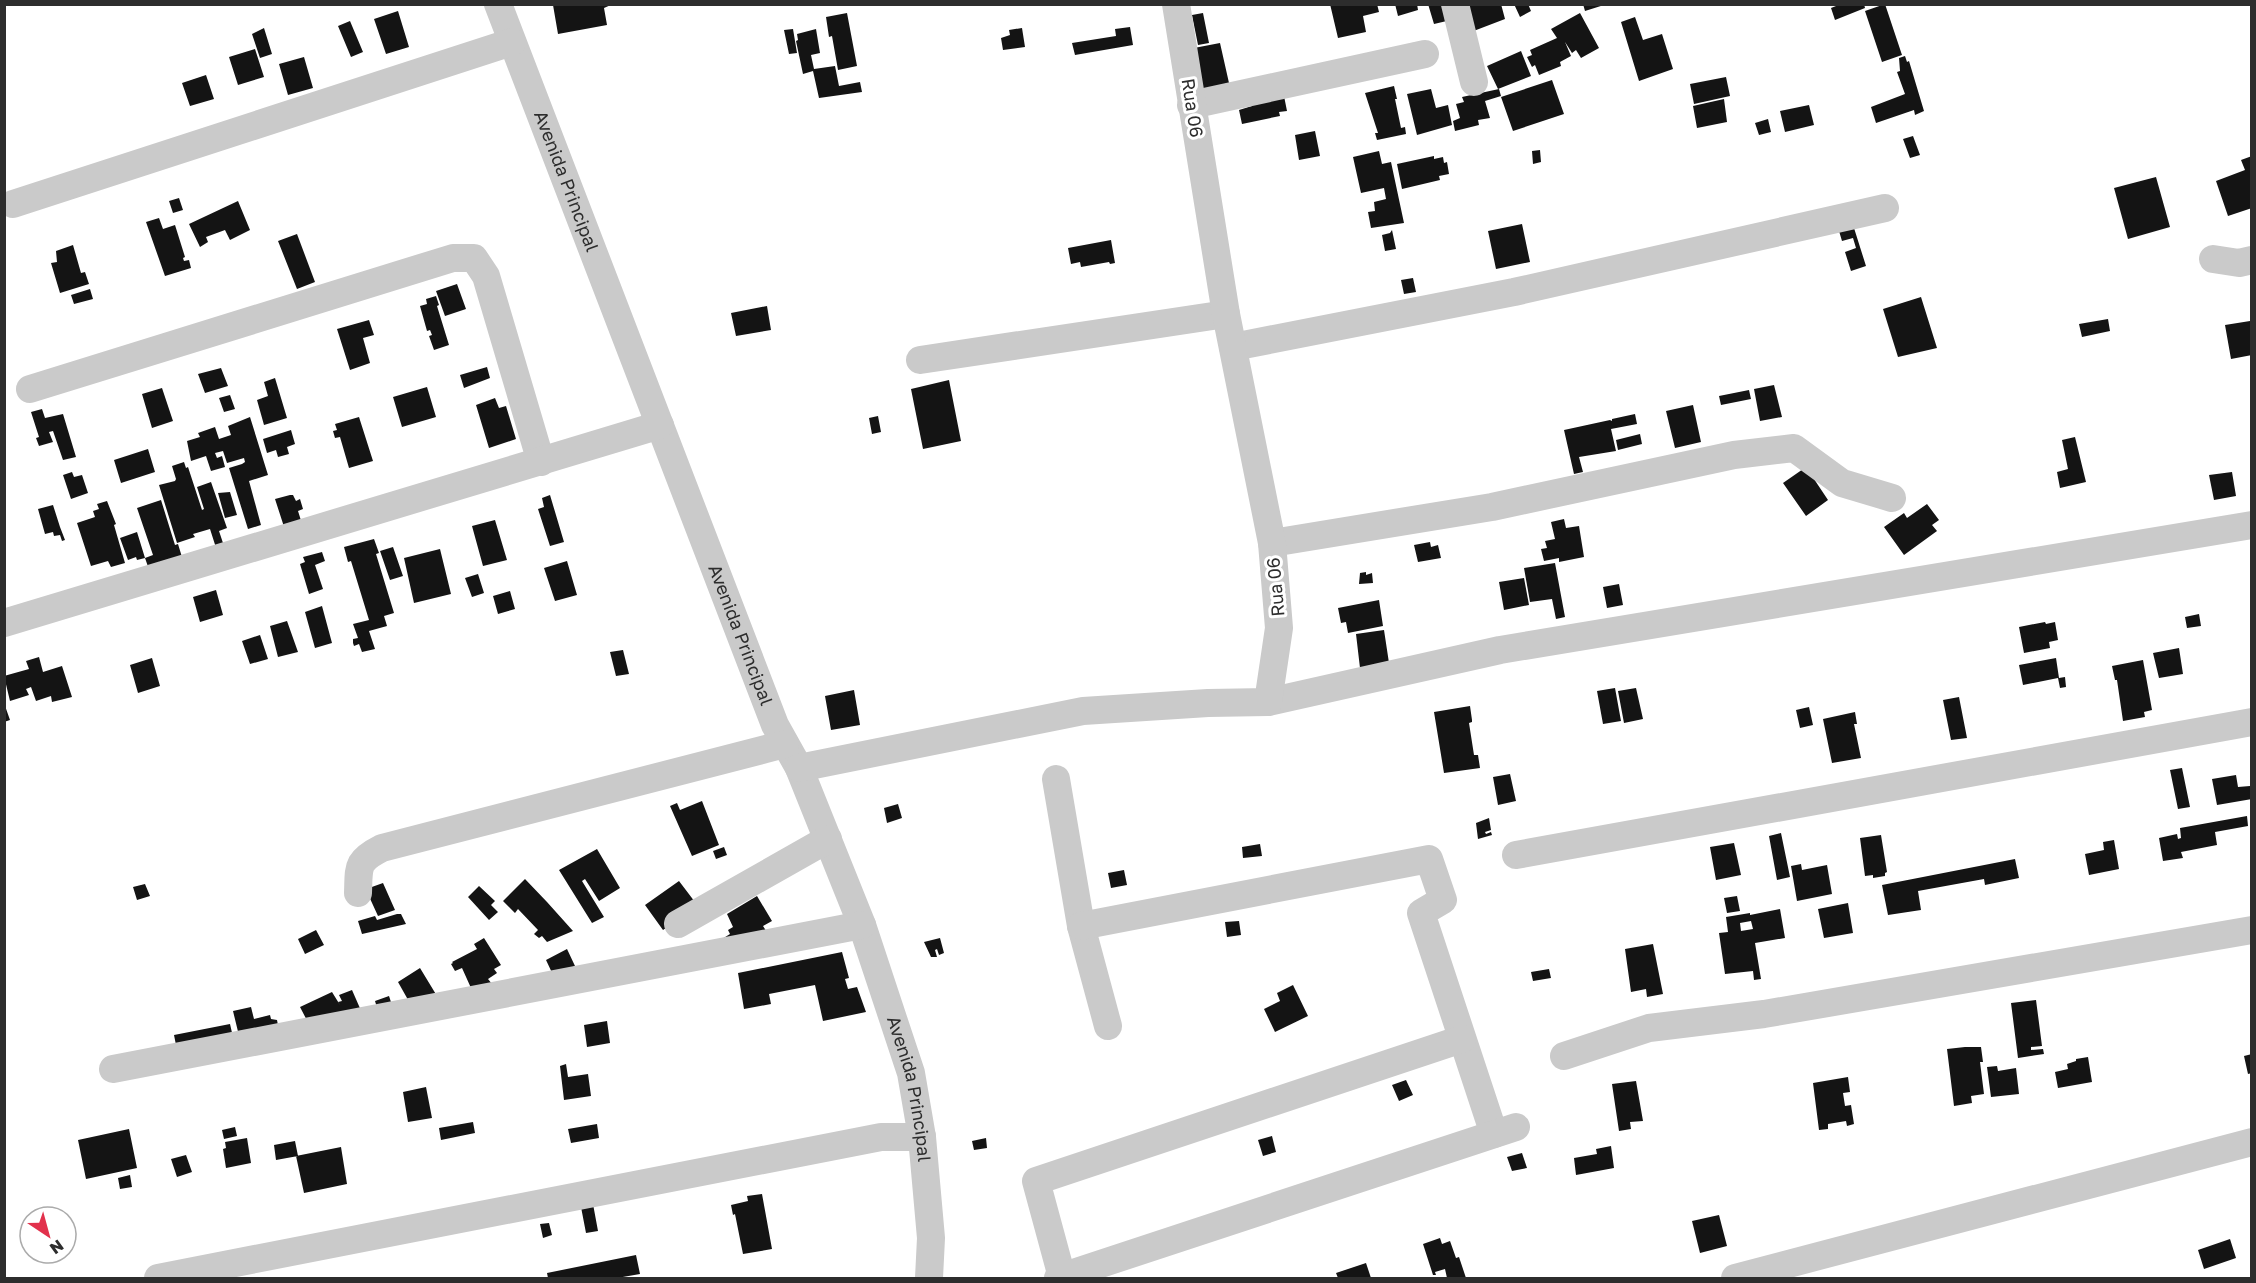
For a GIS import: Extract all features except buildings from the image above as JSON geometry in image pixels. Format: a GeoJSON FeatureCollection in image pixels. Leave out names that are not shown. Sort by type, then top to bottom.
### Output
{"type":"FeatureCollection","features":[{"type":"Feature","properties":{"kind":"street","name":"Avenida Principal"},"geometry":{"type":"LineString","coordinates":[[498,4],[775,725],[800,768],[862,925],[911,1073],[922,1137],[931,1238],[928,1278]]}},
{"type":"Feature","properties":{"kind":"street","name":"Rua 06"},"geometry":{"type":"LineString","coordinates":[[1176,4],[1226,314],[1272,543],[1280,628],[1268,702]]}},
{"type":"Feature","properties":{"kind":"street"},"geometry":{"type":"LineString","coordinates":[[1455,4],[1474,82]]}},
{"type":"Feature","properties":{"kind":"street"},"geometry":{"type":"LineString","coordinates":[[13,204],[512,42]]}},
{"type":"Feature","properties":{"kind":"street"},"geometry":{"type":"LineString","coordinates":[[1191,105],[1425,54]]}},
{"type":"Feature","properties":{"kind":"street"},"geometry":{"type":"LineString","coordinates":[[1233,347],[1514,292],[1885,208]]}},
{"type":"Feature","properties":{"kind":"street"},"geometry":{"type":"LineString","coordinates":[[30,389],[453,258],[474,258],[486,276],[541,462]]}},
{"type":"Feature","properties":{"kind":"street"},"geometry":{"type":"LineString","coordinates":[[2213,259],[2239,263],[2252,260]]}},
{"type":"Feature","properties":{"kind":"street"},"geometry":{"type":"LineString","coordinates":[[920,360],[1226,314]]}},
{"type":"Feature","properties":{"kind":"street"},"geometry":{"type":"LineString","coordinates":[[4,623],[660,425]]}},
{"type":"Feature","properties":{"kind":"street"},"geometry":{"type":"LineString","coordinates":[[1272,543],[1492,507],[1734,455],[1794,448],[1842,483],[1892,498]]}},
{"type":"Feature","properties":{"kind":"street"},"geometry":{"type":"LineString","coordinates":[[800,768],[1083,711],[1208,703],[1268,702],[1500,650],[2252,525]]}},
{"type":"Feature","properties":{"kind":"street"},"geometry":{"type":"LineString","coordinates":[[1516,855],[2252,722]]}},
{"type":"Feature","properties":{"kind":"street"},"geometry":{"type":"LineString","coordinates":[[358,893],[359,865],[365,856],[382,848],[785,744]]}},
{"type":"Feature","properties":{"kind":"street"},"geometry":{"type":"LineString","coordinates":[[1056,779],[1081,926],[1108,1026]]}},
{"type":"Feature","properties":{"kind":"street"},"geometry":{"type":"LineString","coordinates":[[678,924],[828,839]]}},
{"type":"Feature","properties":{"kind":"street"},"geometry":{"type":"LineString","coordinates":[[1081,926],[1429,859],[1443,900],[1421,914],[1462,1039],[1505,1130],[1060,1278],[1036,1181],[1462,1039]]}},
{"type":"Feature","properties":{"kind":"street"},"geometry":{"type":"LineString","coordinates":[[113,1069],[862,925]]}},
{"type":"Feature","properties":{"kind":"street"},"geometry":{"type":"LineString","coordinates":[[1564,1056],[1649,1028],[1764,1014],[2252,930]]}},
{"type":"Feature","properties":{"kind":"street"},"geometry":{"type":"LineString","coordinates":[[158,1278],[881,1137],[922,1137]]}},
{"type":"Feature","properties":{"kind":"street"},"geometry":{"type":"LineString","coordinates":[[1735,1278],[2252,1142]]}}]}
